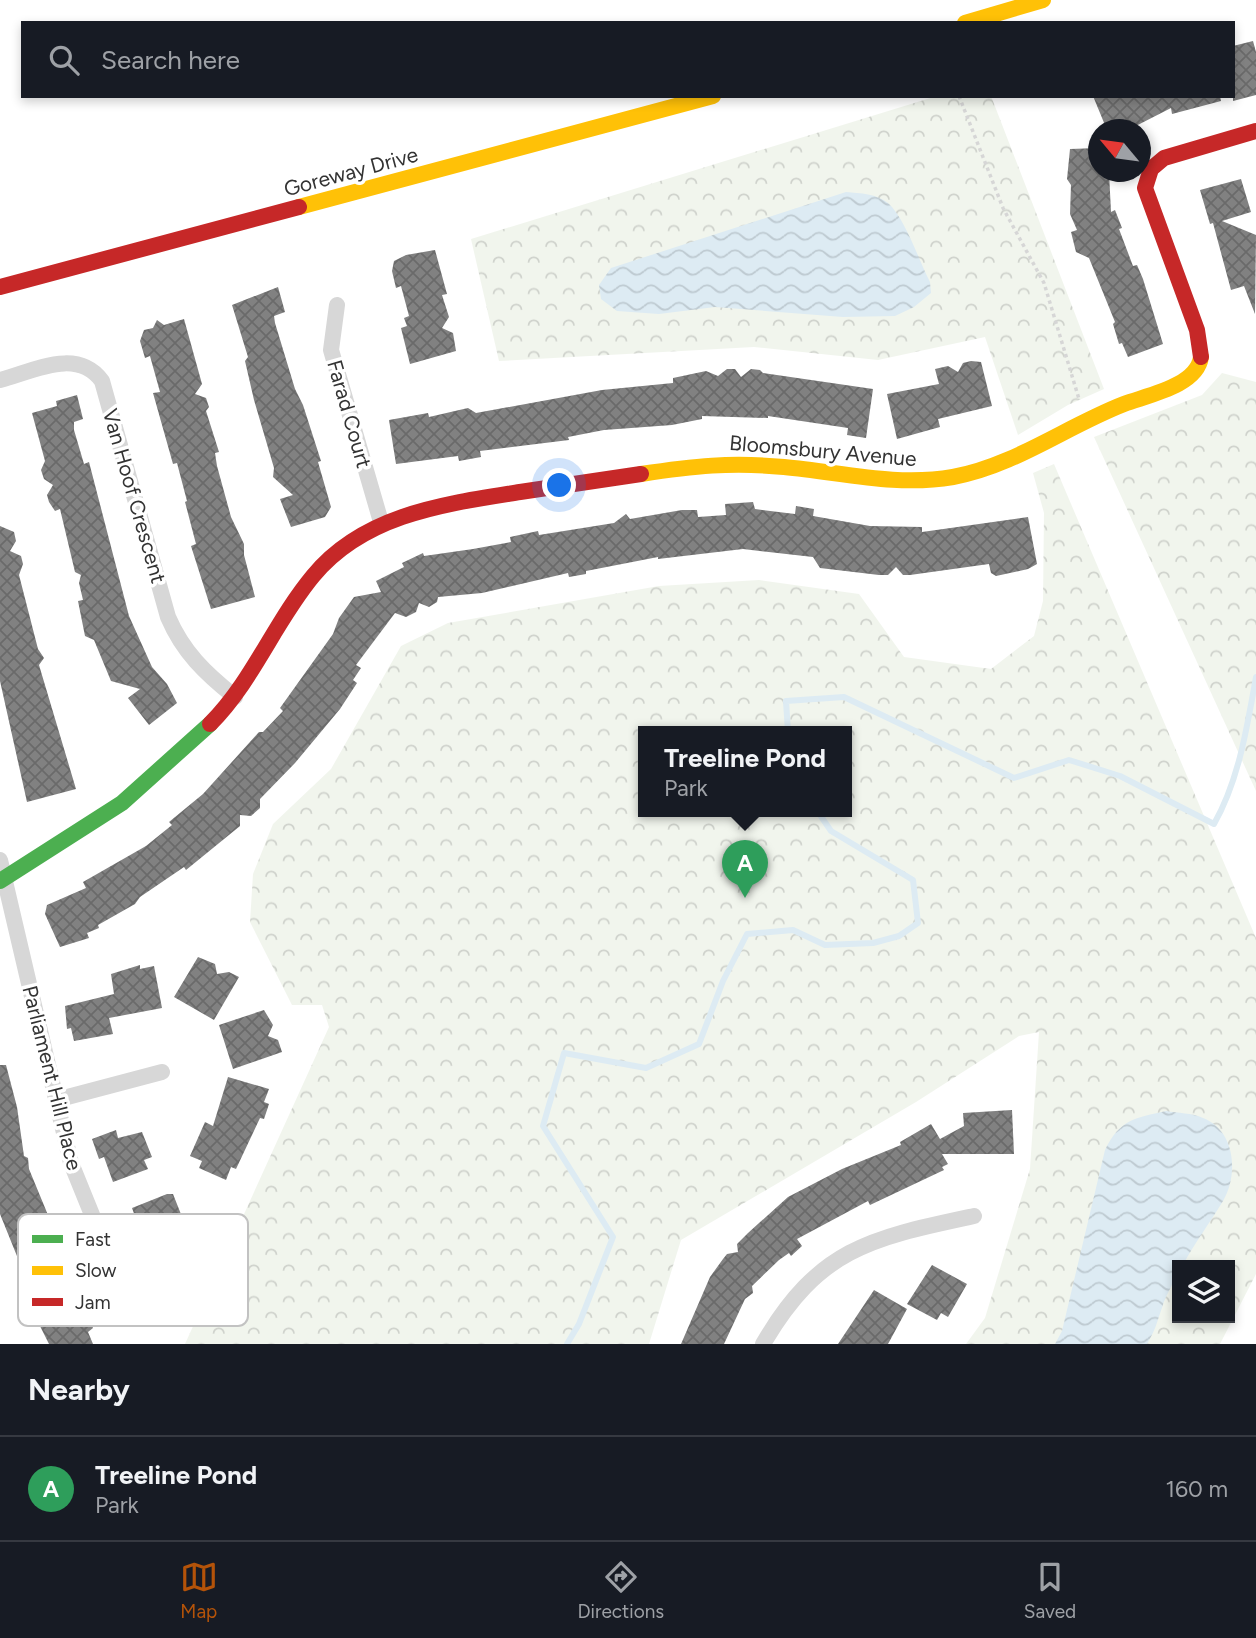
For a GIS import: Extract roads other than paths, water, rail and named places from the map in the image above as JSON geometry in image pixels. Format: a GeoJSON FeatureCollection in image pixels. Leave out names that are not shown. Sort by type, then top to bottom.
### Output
{"type":"FeatureCollection","features":[{"type":"Feature","properties":{"kind":"street"},"geometry":{"type":"LineString","coordinates":[[972,21],[1043,0]]}},
{"type":"Feature","properties":{"kind":"street","name":"Goreway Drive"},"geometry":{"type":"LineString","coordinates":[[0,288],[706,98]]}},
{"type":"Feature","properties":{"kind":"street","name":"Bloomsbury Avenue"},"geometry":{"type":"LineString","coordinates":[[2,880],[124,802],[235,697],[312,577],[360,534],[382,522],[406,512],[449,503],[711,463],[783,467],[893,482],[954,477],[1040,446],[1088,418],[1187,379],[1200,366],[1202,351],[1197,330],[1145,188],[1151,169],[1164,158],[1256,131]]}},
{"type":"Feature","properties":{"kind":"street","name":"Farad Court"},"geometry":{"type":"LineString","coordinates":[[337,305],[331,350],[382,522]]}},
{"type":"Feature","properties":{"kind":"street","name":"Van Hoof Crescent"},"geometry":{"type":"LineString","coordinates":[[0,380],[74,362],[94,371],[102,381],[168,617],[178,641],[193,660],[235,697]]}},
{"type":"Feature","properties":{"kind":"street"},"geometry":{"type":"LineString","coordinates":[[0,860],[2,880]]}},
{"type":"Feature","properties":{"kind":"street","name":"Parliament Hill Place"},"geometry":{"type":"LineString","coordinates":[[2,880],[71,1163],[92,1214]]}},
{"type":"Feature","properties":{"kind":"street"},"geometry":{"type":"LineString","coordinates":[[56,1100],[162,1072]]}},
{"type":"Feature","properties":{"kind":"street"},"geometry":{"type":"LineString","coordinates":[[762,1344],[804,1285],[841,1256],[894,1233],[974,1216]]}},
{"type":"Feature","properties":{"kind":"water"},"geometry":{"type":"Polygon","coordinates":[[[846,192],[868,194],[884,200],[900,219],[930,282],[931,293],[914,307],[895,316],[843,317],[715,307],[659,314],[617,311],[601,299],[599,285],[611,268],[846,192]]]}},
{"type":"Feature","properties":{"kind":"water"},"geometry":{"type":"Polygon","coordinates":[[[1166,1111],[1199,1116],[1214,1124],[1228,1142],[1231,1154],[1228,1190],[1186,1260],[1172,1260],[1172,1284],[1147,1344],[1055,1344],[1062,1331],[1105,1150],[1123,1126],[1166,1111]]]}},
{"type":"Feature","properties":{"kind":"waterway"},"geometry":{"type":"LineString","coordinates":[[788,726],[786,701],[844,697],[1014,778],[1069,760],[1120,776],[1214,824],[1236,771],[1256,677]]}},
{"type":"Feature","properties":{"kind":"waterway"},"geometry":{"type":"LineString","coordinates":[[567,1344],[579,1324],[613,1237],[543,1126],[564,1053],[646,1068],[699,1044],[723,981],[747,934],[793,930],[825,945],[873,943],[899,936],[918,923],[913,880],[831,831],[821,817]]}},
{"type":"Feature","properties":{"kind":"place","name":"Treeline Pond"},"geometry":{"type":"Point","coordinates":[745,898]}}]}
